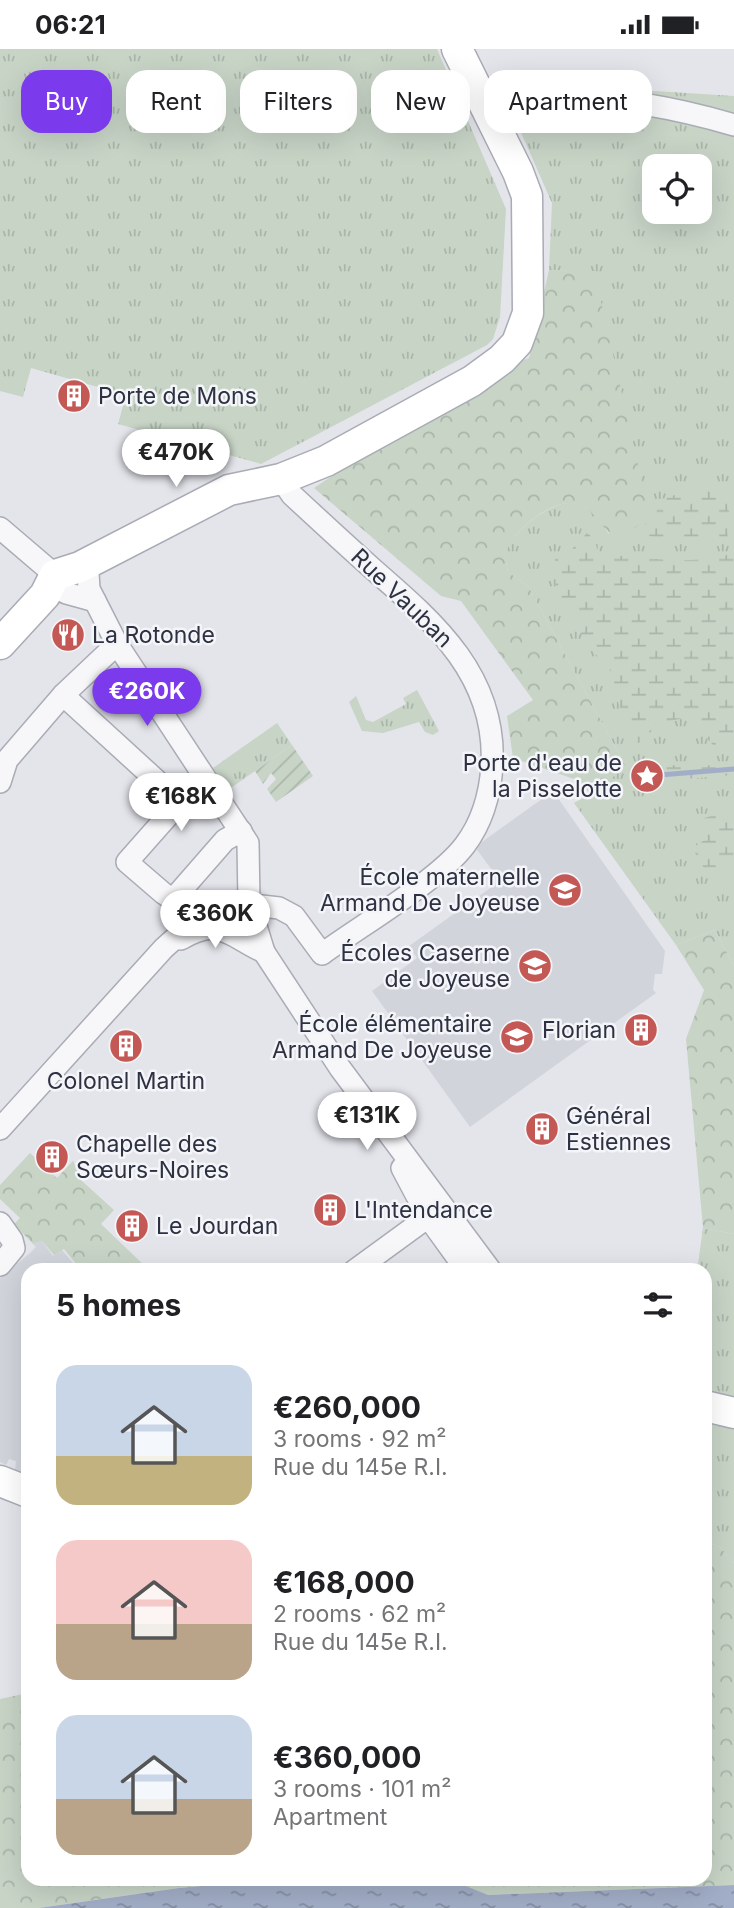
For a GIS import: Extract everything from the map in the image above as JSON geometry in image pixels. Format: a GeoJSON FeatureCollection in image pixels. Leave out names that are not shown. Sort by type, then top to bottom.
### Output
{"type":"FeatureCollection","features":[{"type":"Feature","properties":{"kind":"main road"},"geometry":{"type":"LineString","coordinates":[[462,56],[484,108]]}},
{"type":"Feature","properties":{"kind":"main road"},"geometry":{"type":"LineString","coordinates":[[0,644],[64,582],[229,490],[281,479],[326,461],[453,394],[502,359],[517,343],[528,313],[527,196],[497,133]]}},
{"type":"Feature","properties":{"kind":"main road"},"geometry":{"type":"LineString","coordinates":[[712,1408],[734,1413]]}},
{"type":"Feature","properties":{"kind":"main road"},"geometry":{"type":"LineString","coordinates":[[0,1481],[21,1489]]}},
{"type":"Feature","properties":{"kind":"street"},"geometry":{"type":"LineString","coordinates":[[652,106],[734,125]]}},
{"type":"Feature","properties":{"kind":"street","name":"Rue Vauban"},"geometry":{"type":"LineString","coordinates":[[249,903],[279,908],[294,916],[322,954],[422,882],[463,847],[483,814],[489,795],[493,742],[486,710],[462,658],[451,641],[436,624],[292,495],[281,479]]}},
{"type":"Feature","properties":{"kind":"street"},"geometry":{"type":"LineString","coordinates":[[0,528],[64,582],[117,645],[241,831],[249,853],[249,903],[264,952],[340,1068],[428,1217],[461,1263]]}},
{"type":"Feature","properties":{"kind":"street"},"geometry":{"type":"LineString","coordinates":[[0,782],[7,760],[63,695],[117,645]]}},
{"type":"Feature","properties":{"kind":"street"},"geometry":{"type":"LineString","coordinates":[[63,695],[180,802]]}},
{"type":"Feature","properties":{"kind":"street"},"geometry":{"type":"LineString","coordinates":[[203,776],[127,862],[169,897],[177,895],[225,840],[241,831]]}},
{"type":"Feature","properties":{"kind":"street"},"geometry":{"type":"LineString","coordinates":[[3,1120],[164,948],[210,907],[228,902],[249,903]]}},
{"type":"Feature","properties":{"kind":"street"},"geometry":{"type":"LineString","coordinates":[[164,948],[200,928],[215,927],[234,934],[264,952]]}},
{"type":"Feature","properties":{"kind":"street"},"geometry":{"type":"LineString","coordinates":[[340,1068],[485,1263]]}},
{"type":"Feature","properties":{"kind":"street"},"geometry":{"type":"LineString","coordinates":[[365,1263],[428,1217]]}},
{"type":"Feature","properties":{"kind":"street"},"geometry":{"type":"LineString","coordinates":[[0,1223],[12,1240],[14,1248],[0,1265]]}},
{"type":"Feature","properties":{"kind":"shaded area","name":"Écoles Caserne de Joyeuse"},"geometry":{"type":"Polygon","coordinates":[[[553,791],[665,951],[662,974],[655,974],[653,990],[656,993],[470,1127],[372,991],[417,958],[409,946],[500,881],[475,847],[553,791]]]}},
{"type":"Feature","properties":{"kind":"shaded area"},"geometry":{"type":"Polygon","coordinates":[[[42,1241],[53,1256],[62,1250],[73,1263],[21,1263],[21,1473],[15,1470],[16,1461],[9,1459],[6,1465],[0,1462],[0,1278],[36,1247],[33,1244],[42,1241]]]}},
{"type":"Feature","properties":{"kind":"green space"},"geometry":{"type":"Polygon","coordinates":[[[0,49],[437,49],[446,70],[371,70],[371,133],[470,133],[470,126],[506,209],[500,317],[493,339],[487,345],[261,464],[118,424],[126,395],[31,368],[23,397],[0,391],[0,49]]]}},
{"type":"Feature","properties":{"kind":"green space"},"geometry":{"type":"Polygon","coordinates":[[[652,91],[734,96],[734,966],[715,930],[676,945],[574,803],[590,794],[580,781],[609,780],[625,765],[528,586],[508,572],[505,553],[510,543],[525,526],[555,506],[565,503],[580,504],[594,515],[609,534],[594,272],[549,270],[552,203],[521,133],[652,133],[652,91]]]}},
{"type":"Feature","properties":{"kind":"green space"},"geometry":{"type":"Polygon","coordinates":[[[549,270],[594,271],[649,512],[644,522],[619,537],[607,530],[584,507],[568,503],[557,505],[536,517],[518,533],[507,550],[506,561],[508,572],[528,586],[625,765],[610,780],[580,781],[513,758],[507,716],[533,700],[461,601],[441,596],[314,488],[484,374],[529,358],[549,270]]]}},
{"type":"Feature","properties":{"kind":"green space"},"geometry":{"type":"Polygon","coordinates":[[[710,484],[722,493],[726,500],[729,516],[727,538],[684,542],[642,535],[641,528],[656,513],[662,499],[710,484]]]}},
{"type":"Feature","properties":{"kind":"green space"},"geometry":{"type":"Polygon","coordinates":[[[588,532],[600,552],[610,555],[688,560],[734,553],[734,741],[723,747],[713,745],[694,724],[684,718],[656,724],[644,742],[636,743],[609,682],[610,668],[585,644],[577,621],[556,590],[555,557],[572,549],[588,532]]]}},
{"type":"Feature","properties":{"kind":"green space"},"geometry":{"type":"Polygon","coordinates":[[[417,690],[439,731],[433,735],[425,732],[419,722],[383,733],[362,731],[349,702],[356,696],[366,720],[373,722],[406,704],[403,698],[417,690]]]}},
{"type":"Feature","properties":{"kind":"green space"},"geometry":{"type":"Polygon","coordinates":[[[277,723],[292,745],[228,790],[213,768],[277,723]]]}},
{"type":"Feature","properties":{"kind":"green space"},"geometry":{"type":"Polygon","coordinates":[[[292,745],[313,776],[276,802],[267,789],[276,779],[271,773],[263,784],[255,771],[292,745]]]}},
{"type":"Feature","properties":{"kind":"green space"},"geometry":{"type":"Polygon","coordinates":[[[660,762],[681,767],[734,764],[734,775],[672,780],[652,774],[650,767],[660,762]]]}},
{"type":"Feature","properties":{"kind":"green space"},"geometry":{"type":"Polygon","coordinates":[[[734,810],[734,876],[722,867],[704,868],[692,848],[705,840],[702,825],[704,818],[734,810]]]}},
{"type":"Feature","properties":{"kind":"green space"},"geometry":{"type":"Polygon","coordinates":[[[715,930],[734,966],[734,1234],[703,1228],[686,1039],[704,990],[676,945],[715,930]]]}},
{"type":"Feature","properties":{"kind":"green space"},"geometry":{"type":"Polygon","coordinates":[[[30,1153],[57,1178],[73,1161],[82,1181],[114,1210],[101,1224],[142,1263],[75,1263],[64,1249],[54,1255],[42,1241],[33,1244],[14,1224],[20,1218],[0,1199],[0,1185],[30,1153]]]}},
{"type":"Feature","properties":{"kind":"green space"},"geometry":{"type":"Polygon","coordinates":[[[703,1228],[734,1234],[734,1563],[720,1547],[712,1543],[712,1263],[698,1263],[703,1228]]]}},
{"type":"Feature","properties":{"kind":"green space"},"geometry":{"type":"Polygon","coordinates":[[[712,1543],[720,1547],[734,1563],[734,1885],[712,1886],[712,1543]]]}},
{"type":"Feature","properties":{"kind":"green space"},"geometry":{"type":"Polygon","coordinates":[[[21,1694],[21,1886],[201,1886],[39,1908],[0,1908],[0,1699],[21,1694]]]}},
{"type":"Feature","properties":{"kind":"green space"},"geometry":{"type":"Polygon","coordinates":[[[464,1886],[709,1886],[487,1895],[464,1886]]]}},
{"type":"Feature","properties":{"kind":"water"},"geometry":{"type":"Polygon","coordinates":[[[734,1885],[734,1908],[39,1908],[179,1888],[466,1886],[488,1895],[734,1885]]]}},
{"type":"Feature","properties":{"kind":"waterway"},"geometry":{"type":"LineString","coordinates":[[647,776],[734,769]]}},
{"type":"Feature","properties":{"kind":"place","name":"Porte de Mons"},"geometry":{"type":"Point","coordinates":[74,396]}},
{"type":"Feature","properties":{"kind":"place","name":"La Rotonde"},"geometry":{"type":"Point","coordinates":[68,635]}},
{"type":"Feature","properties":{"kind":"place","name":"Porte d'eau de la Pisselotte"},"geometry":{"type":"Point","coordinates":[647,776]}},
{"type":"Feature","properties":{"kind":"place","name":"École maternelle Armand De Joyeuse"},"geometry":{"type":"Point","coordinates":[565,890]}},
{"type":"Feature","properties":{"kind":"place","name":"Écoles Caserne de Joyeuse"},"geometry":{"type":"Point","coordinates":[535,966]}},
{"type":"Feature","properties":{"kind":"place","name":"Florian"},"geometry":{"type":"Point","coordinates":[641,1030]}},
{"type":"Feature","properties":{"kind":"place","name":"École élémentaire Armand De Joyeuse"},"geometry":{"type":"Point","coordinates":[517,1037]}},
{"type":"Feature","properties":{"kind":"place","name":"Colonel Martin"},"geometry":{"type":"Point","coordinates":[126,1046]}},
{"type":"Feature","properties":{"kind":"place","name":"Général Estiennes"},"geometry":{"type":"Point","coordinates":[542,1129]}},
{"type":"Feature","properties":{"kind":"place","name":"Chapelle des Sœurs-Noires"},"geometry":{"type":"Point","coordinates":[52,1157]}},
{"type":"Feature","properties":{"kind":"place","name":"L'Intendance"},"geometry":{"type":"Point","coordinates":[330,1210]}},
{"type":"Feature","properties":{"kind":"place","name":"Le Jourdan"},"geometry":{"type":"Point","coordinates":[132,1226]}}]}
